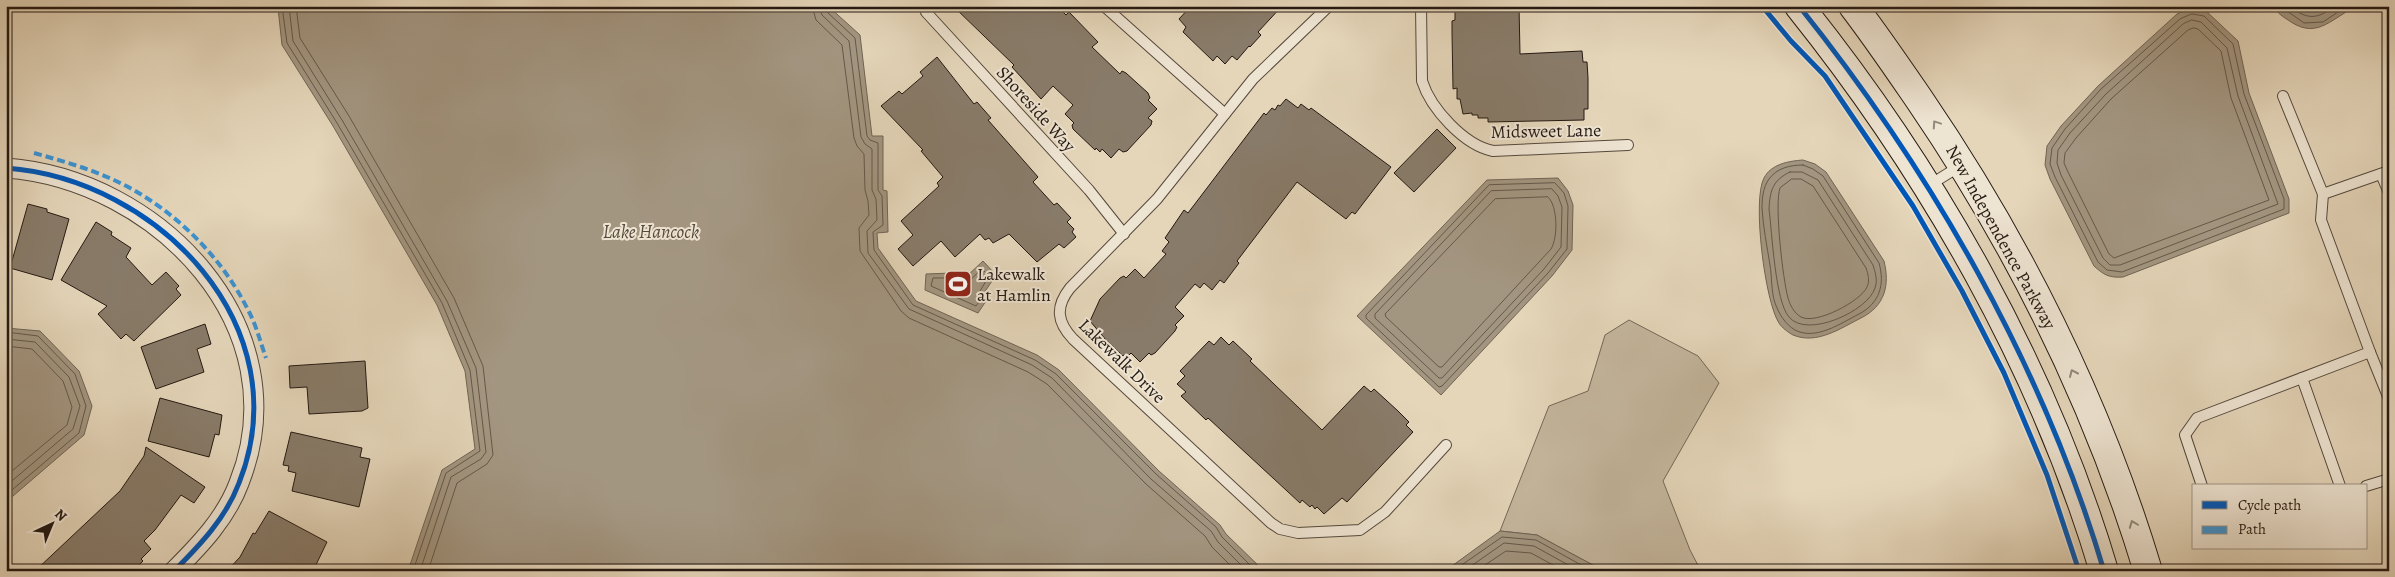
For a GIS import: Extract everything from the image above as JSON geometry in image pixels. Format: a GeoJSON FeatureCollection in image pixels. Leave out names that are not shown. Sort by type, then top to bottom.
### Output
{"type":"FeatureCollection","features":[{"type":"Feature","properties":{"kind":"street","name":"New Independence Parkway"},"geometry":{"type":"LineString","coordinates":[[1799,6],[1837,54],[1928,186],[1986,286],[2049,420],[2092,530],[2104,571]]}},
{"type":"Feature","properties":{"kind":"street","name":"New Independence Parkway"},"geometry":{"type":"LineString","coordinates":[[1852,6],[1871,29],[1963,164],[2040,300],[2091,413],[2138,538],[2148,571]]}},
{"type":"Feature","properties":{"kind":"street"},"geometry":{"type":"LineString","coordinates":[[6,168],[24,169],[67,179],[116,199],[151,221],[186,250],[215,286],[241,332],[251,371],[254,403],[250,443],[239,483],[221,518],[202,543],[174,571]]}},
{"type":"Feature","properties":{"kind":"lane","name":"Shoreside Way"},"geometry":{"type":"LineString","coordinates":[[925,6],[926,12],[932,19],[1088,190],[1124,234]]}},
{"type":"Feature","properties":{"kind":"lane"},"geometry":{"type":"LineString","coordinates":[[1104,6],[1225,114]]}},
{"type":"Feature","properties":{"kind":"lane","name":"Lakewalk Drive"},"geometry":{"type":"LineString","coordinates":[[1329,6],[1253,79],[1172,181],[1064,296],[1060,304],[1060,321],[1073,339],[1271,523],[1280,529],[1298,533],[1360,530],[1385,512],[1446,444]]}},
{"type":"Feature","properties":{"kind":"lane","name":"Midsweet Lane"},"geometry":{"type":"LineString","coordinates":[[1421,6],[1422,81],[1425,90],[1439,113],[1474,144],[1493,152],[1628,145]]}},
{"type":"Feature","properties":{"kind":"lane"},"geometry":{"type":"LineString","coordinates":[[2284,96],[2323,194],[2321,220],[2389,399]]}},
{"type":"Feature","properties":{"kind":"lane"},"geometry":{"type":"LineString","coordinates":[[1928,186],[1963,164]]}},
{"type":"Feature","properties":{"kind":"lane"},"geometry":{"type":"LineString","coordinates":[[2323,194],[2385,173],[2389,193]]}},
{"type":"Feature","properties":{"kind":"lane"},"geometry":{"type":"LineString","coordinates":[[2201,484],[2185,435],[2197,418],[2370,352]]}},
{"type":"Feature","properties":{"kind":"lane"},"geometry":{"type":"LineString","coordinates":[[2302,378],[2339,484]]}},
{"type":"Feature","properties":{"kind":"lane"},"geometry":{"type":"LineString","coordinates":[[2368,485],[2389,479]]}},
{"type":"Feature","properties":{"kind":"shaded area"},"geometry":{"type":"Polygon","coordinates":[[[1629,320],[1698,356],[1719,383],[1663,481],[1690,550],[1701,571],[1604,571],[1537,535],[1500,531],[1549,406],[1588,391],[1605,335],[1629,320]]]}},
{"type":"Feature","properties":{"kind":"water","name":"Lake Hancock"},"geometry":{"type":"Polygon","coordinates":[[[274,6],[828,6],[860,35],[872,136],[883,136],[883,190],[887,191],[888,232],[877,233],[878,248],[916,301],[1037,355],[1059,370],[1159,471],[1220,525],[1226,534],[1264,571],[408,571],[442,470],[475,449],[465,371],[437,305],[333,126],[282,45],[278,8],[274,6]]]}},
{"type":"Feature","properties":{"kind":"water"},"geometry":{"type":"Polygon","coordinates":[[[2274,6],[2358,6],[2326,24],[2310,28],[2301,27],[2291,22],[2279,13],[2274,6]]]}},
{"type":"Feature","properties":{"kind":"water"},"geometry":{"type":"Polygon","coordinates":[[[2190,8],[2206,11],[2238,41],[2249,93],[2289,199],[2289,213],[2123,277],[2110,276],[2094,266],[2050,179],[2045,165],[2047,146],[2061,126],[2098,86],[2177,14],[2190,8]]]}},
{"type":"Feature","properties":{"kind":"water"},"geometry":{"type":"Polygon","coordinates":[[[1803,160],[1815,164],[1826,172],[1884,261],[1886,270],[1884,294],[1876,307],[1861,318],[1837,330],[1820,337],[1811,338],[1802,338],[1785,330],[1774,312],[1765,274],[1759,207],[1761,190],[1767,173],[1776,166],[1786,162],[1803,160]]]}},
{"type":"Feature","properties":{"kind":"water"},"geometry":{"type":"Polygon","coordinates":[[[1558,178],[1568,191],[1573,205],[1572,250],[1552,276],[1441,395],[1357,316],[1487,180],[1558,178]]]}},
{"type":"Feature","properties":{"kind":"water","name":"Lakewalk at Hamlin"},"geometry":{"type":"Polygon","coordinates":[[[983,261],[996,275],[984,293],[988,298],[978,313],[925,290],[926,274],[952,273],[953,278],[966,277],[983,261]]]}},
{"type":"Feature","properties":{"kind":"water"},"geometry":{"type":"Polygon","coordinates":[[[6,328],[40,331],[79,371],[92,406],[84,435],[6,502],[6,328]]]}},
{"type":"Feature","properties":{"kind":"water"},"geometry":{"type":"Polygon","coordinates":[[[1500,531],[1537,535],[1604,571],[1445,571],[1500,531]]]}},
{"type":"Feature","properties":{"kind":"building"},"geometry":{"type":"Polygon","coordinates":[[[953,6],[1057,6],[1066,15],[1069,12],[1098,42],[1092,47],[1120,74],[1122,71],[1126,73],[1148,93],[1150,98],[1148,100],[1157,109],[1148,118],[1152,121],[1151,125],[1127,151],[1123,152],[1119,149],[1111,158],[1102,149],[1100,152],[1096,148],[1095,150],[1073,129],[1072,125],[1074,123],[1065,114],[1073,105],[1053,86],[1041,99],[1012,67],[1014,65],[953,6]]]}},
{"type":"Feature","properties":{"kind":"building"},"geometry":{"type":"Polygon","coordinates":[[[1191,6],[1282,6],[1258,32],[1261,35],[1250,47],[1237,60],[1232,56],[1225,64],[1217,56],[1213,61],[1183,32],[1186,27],[1179,19],[1191,6]]]}},
{"type":"Feature","properties":{"kind":"building"},"geometry":{"type":"Polygon","coordinates":[[[1455,6],[1519,6],[1520,54],[1582,51],[1583,62],[1587,62],[1588,78],[1588,109],[1584,109],[1584,120],[1488,122],[1488,118],[1478,118],[1478,115],[1472,115],[1472,113],[1463,114],[1460,99],[1457,99],[1457,88],[1453,89],[1452,21],[1455,20],[1455,6]]]}},
{"type":"Feature","properties":{"kind":"building"},"geometry":{"type":"Polygon","coordinates":[[[937,57],[974,104],[977,102],[991,118],[988,120],[1038,177],[1033,182],[1054,205],[1057,203],[1071,218],[1067,222],[1074,229],[1072,232],[1076,237],[1064,248],[1059,244],[1037,262],[1009,234],[993,243],[989,238],[985,240],[980,234],[955,257],[941,241],[913,266],[898,249],[913,235],[901,221],[939,186],[937,183],[943,177],[921,151],[923,150],[881,106],[899,91],[902,94],[923,76],[920,72],[937,57]]]}},
{"type":"Feature","properties":{"kind":"building"},"geometry":{"type":"Polygon","coordinates":[[[1286,99],[1298,108],[1301,104],[1309,110],[1311,108],[1391,167],[1355,214],[1352,212],[1346,219],[1297,182],[1237,261],[1239,263],[1224,283],[1220,280],[1212,290],[1204,283],[1200,288],[1195,284],[1175,307],[1184,316],[1175,325],[1177,327],[1175,331],[1155,353],[1151,355],[1149,353],[1140,362],[1131,353],[1127,357],[1125,354],[1123,356],[1090,321],[1100,299],[1120,278],[1124,276],[1126,278],[1135,269],[1144,278],[1166,254],[1162,251],[1169,242],[1165,238],[1184,210],[1188,213],[1264,113],[1266,115],[1272,108],[1275,110],[1286,99]]]}},
{"type":"Feature","properties":{"kind":"building"},"geometry":{"type":"Polygon","coordinates":[[[1437,129],[1456,148],[1414,192],[1394,173],[1437,129]]]}},
{"type":"Feature","properties":{"kind":"building"},"geometry":{"type":"Polygon","coordinates":[[[28,204],[47,209],[47,212],[69,219],[52,280],[10,268],[28,204]]]}},
{"type":"Feature","properties":{"kind":"building"},"geometry":{"type":"Polygon","coordinates":[[[96,222],[112,232],[111,235],[131,248],[126,257],[152,285],[166,272],[179,286],[176,289],[181,295],[134,341],[126,334],[121,339],[98,314],[107,306],[61,280],[96,222]]]}},
{"type":"Feature","properties":{"kind":"building"},"geometry":{"type":"Polygon","coordinates":[[[205,324],[211,344],[197,349],[204,372],[156,389],[141,347],[205,324]]]}},
{"type":"Feature","properties":{"kind":"building"},"geometry":{"type":"Polygon","coordinates":[[[1221,337],[1229,345],[1233,341],[1252,359],[1250,361],[1322,430],[1364,386],[1371,392],[1374,389],[1398,411],[1409,422],[1406,425],[1413,432],[1347,502],[1342,498],[1324,514],[1317,507],[1315,509],[1312,505],[1310,507],[1302,500],[1300,503],[1208,418],[1206,420],[1181,396],[1186,392],[1177,384],[1185,376],[1180,371],[1209,341],[1214,345],[1221,337]]]}},
{"type":"Feature","properties":{"kind":"building"},"geometry":{"type":"Polygon","coordinates":[[[365,361],[368,408],[362,411],[309,414],[307,387],[290,388],[289,366],[365,361]]]}},
{"type":"Feature","properties":{"kind":"building"},"geometry":{"type":"Polygon","coordinates":[[[160,398],[222,415],[219,435],[215,434],[209,457],[148,441],[160,398]]]}},
{"type":"Feature","properties":{"kind":"building"},"geometry":{"type":"Polygon","coordinates":[[[291,432],[362,448],[360,457],[370,459],[359,507],[292,491],[296,473],[288,471],[289,466],[283,465],[291,432]]]}},
{"type":"Feature","properties":{"kind":"building"},"geometry":{"type":"Polygon","coordinates":[[[146,447],[205,487],[194,503],[181,495],[155,530],[144,541],[151,549],[141,559],[143,561],[133,571],[35,571],[120,491],[144,456],[146,447]]]}},
{"type":"Feature","properties":{"kind":"building"},"geometry":{"type":"Polygon","coordinates":[[[269,511],[327,542],[313,571],[227,571],[240,557],[253,533],[255,534],[269,511]]]}},
{"type":"Feature","properties":{"kind":"marked path"},"geometry":{"type":"LineString","coordinates":[[34,153],[89,170],[129,187],[169,214],[188,230],[206,248],[235,287],[253,320],[266,358]]}},
{"type":"Feature","properties":{"kind":"cycle path"},"geometry":{"type":"LineString","coordinates":[[1762,6],[1791,41],[1825,76],[1913,206],[1962,291],[2004,373],[2047,475],[2079,571]]}},
{"type":"Feature","properties":{"kind":"cycle path"},"geometry":{"type":"LineString","coordinates":[[1799,6],[1848,70],[1894,135],[1938,204],[1979,274],[2016,346],[2049,420],[2079,495],[2104,571]]}},
{"type":"Feature","properties":{"kind":"cycle path"},"geometry":{"type":"LineString","coordinates":[[6,168],[62,178],[115,200],[163,231],[203,271],[233,318],[250,370],[253,425],[234,496],[220,519],[203,541],[174,571]]}},
{"type":"Feature","properties":{"kind":"place","name":"Lakewalk at Hamlin"},"geometry":{"type":"Point","coordinates":[958,284]}}]}
